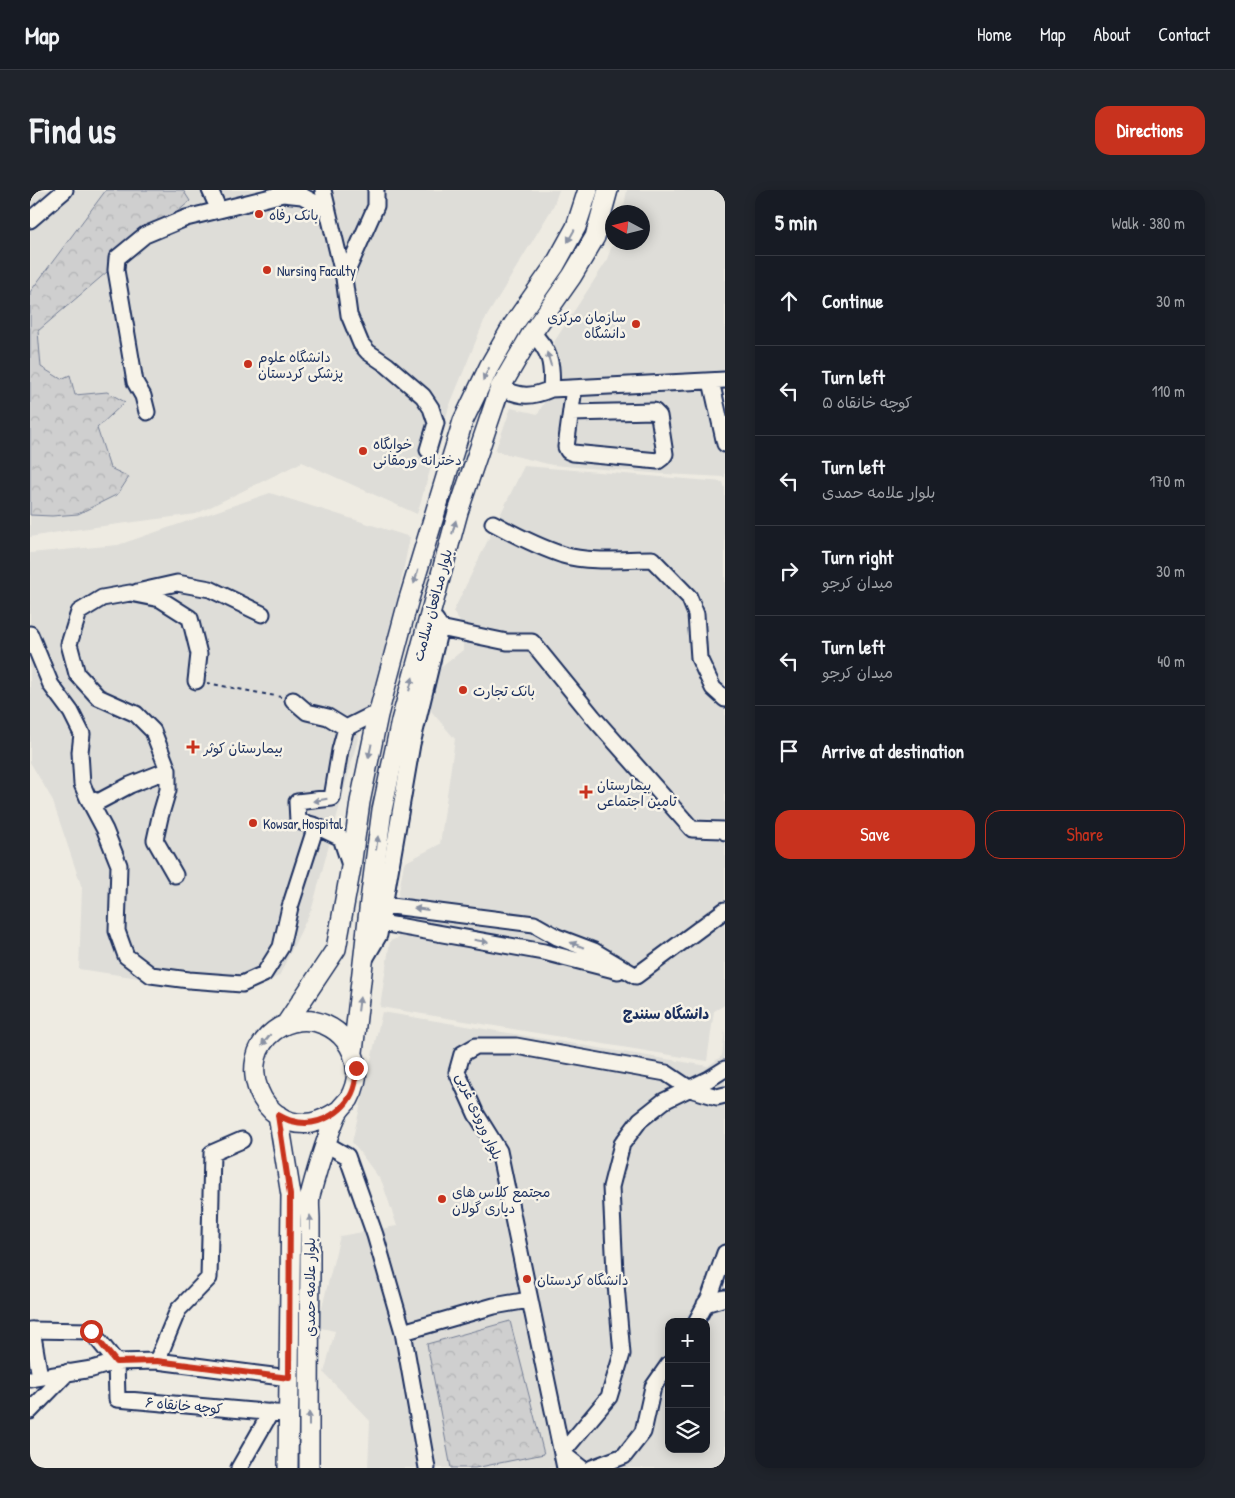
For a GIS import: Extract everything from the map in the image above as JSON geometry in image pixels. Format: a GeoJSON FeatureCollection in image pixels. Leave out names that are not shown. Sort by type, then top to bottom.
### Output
{"type":"FeatureCollection","features":[{"type":"Feature","properties":{"kind":"main road","name":"بلوار مدافعان سلامت"},"geometry":{"type":"LineString","coordinates":[[286,1024],[336,950],[360,802],[378,716],[408,602],[463,422],[489,367],[513,325],[555,265],[576,227],[588,190]]}},
{"type":"Feature","properties":{"kind":"main road","name":"بلوار مدافعان سلامت"},"geometry":{"type":"LineString","coordinates":[[353,1052],[382,810],[401,721],[458,512],[500,388],[532,333],[572,276],[595,237],[608,190]]}},
{"type":"Feature","properties":{"kind":"main road"},"geometry":{"type":"LineString","coordinates":[[302,1020],[318,1022],[333,1028],[345,1038],[353,1052],[356,1068],[355,1084],[349,1099],[338,1111],[324,1120],[309,1123],[293,1122],[278,1115],[266,1104],[258,1091],[254,1075],[256,1059],[262,1044],[272,1032],[286,1024],[302,1020]]}},
{"type":"Feature","properties":{"kind":"main road","name":"بلوار علامه حمدی"},"geometry":{"type":"LineString","coordinates":[[309,1468],[310,1195],[338,1111]]}},
{"type":"Feature","properties":{"kind":"main road","name":"بلوار علامه حمدی"},"geometry":{"type":"LineString","coordinates":[[278,1115],[290,1195],[289,1378],[280,1413],[288,1468]]}},
{"type":"Feature","properties":{"kind":"street"},"geometry":{"type":"LineString","coordinates":[[32,214],[65,190]]}},
{"type":"Feature","properties":{"kind":"street"},"geometry":{"type":"LineString","coordinates":[[210,190],[219,210]]}},
{"type":"Feature","properties":{"kind":"street"},"geometry":{"type":"LineString","coordinates":[[344,278],[376,206],[376,190]]}},
{"type":"Feature","properties":{"kind":"street"},"geometry":{"type":"LineString","coordinates":[[147,412],[143,396],[135,382],[116,270],[117,258],[145,235],[186,218],[283,194],[328,196],[344,278],[349,315],[361,344],[368,352],[387,365],[423,396],[431,408],[436,423],[428,450]]}},
{"type":"Feature","properties":{"kind":"street"},"geometry":{"type":"LineString","coordinates":[[532,333],[547,352],[552,372],[551,388]]}},
{"type":"Feature","properties":{"kind":"street"},"geometry":{"type":"LineString","coordinates":[[500,388],[517,394],[535,396],[551,388],[718,380],[725,444]]}},
{"type":"Feature","properties":{"kind":"street"},"geometry":{"type":"LineString","coordinates":[[571,414],[654,411],[658,416],[665,454],[658,461],[568,451],[566,447],[574,388]]}},
{"type":"Feature","properties":{"kind":"street"},"geometry":{"type":"LineString","coordinates":[[493,523],[524,540],[564,555],[600,560],[652,560],[689,597],[696,614],[699,658],[713,688],[725,699]]}},
{"type":"Feature","properties":{"kind":"street"},"geometry":{"type":"LineString","coordinates":[[175,875],[155,840],[168,790],[168,770],[153,731],[136,714],[98,697],[76,674],[69,644],[79,612],[102,598],[177,583],[210,589],[262,614]]}},
{"type":"Feature","properties":{"kind":"street"},"geometry":{"type":"LineString","coordinates":[[130,593],[160,599],[190,618],[199,654],[196,681]]}},
{"type":"Feature","properties":{"kind":"street"},"geometry":{"type":"LineString","coordinates":[[363,963],[379,935],[412,744],[440,628],[432,609]]}},
{"type":"Feature","properties":{"kind":"street"},"geometry":{"type":"LineString","coordinates":[[440,628],[507,642],[532,642],[593,718],[692,829],[723,830],[725,832]]}},
{"type":"Feature","properties":{"kind":"street"},"geometry":{"type":"LineString","coordinates":[[30,634],[51,685],[71,712],[82,734],[80,752],[82,784],[105,830],[119,864],[117,932],[126,956],[151,974],[189,980],[242,984],[264,974],[281,947],[290,907],[316,826]]}},
{"type":"Feature","properties":{"kind":"street"},"geometry":{"type":"LineString","coordinates":[[293,700],[307,712],[328,716],[346,728]]}},
{"type":"Feature","properties":{"kind":"street"},"geometry":{"type":"LineString","coordinates":[[351,866],[341,838],[316,826],[298,821],[297,802],[332,798],[340,750],[346,728],[370,716],[378,716]]}},
{"type":"Feature","properties":{"kind":"street"},"geometry":{"type":"LineString","coordinates":[[88,798],[98,802],[130,785],[168,770]]}},
{"type":"Feature","properties":{"kind":"street"},"geometry":{"type":"LineString","coordinates":[[384,905],[534,924],[557,937],[594,951],[636,976]]}},
{"type":"Feature","properties":{"kind":"street"},"geometry":{"type":"LineString","coordinates":[[636,976],[725,910]]}},
{"type":"Feature","properties":{"kind":"street"},"geometry":{"type":"LineString","coordinates":[[381,923],[544,952],[636,976]]}},
{"type":"Feature","properties":{"kind":"street","name":"بلوار ورودی غربی"},"geometry":{"type":"LineString","coordinates":[[565,1468],[499,1151],[476,1114],[457,1072],[462,1054],[476,1046],[516,1046],[666,1073],[690,1089],[717,1097],[725,1095]]}},
{"type":"Feature","properties":{"kind":"street"},"geometry":{"type":"LineString","coordinates":[[581,1468],[562,1453],[609,1397],[622,1354],[615,1273],[611,1187],[622,1144],[640,1120],[664,1101],[709,1079],[725,1068]]}},
{"type":"Feature","properties":{"kind":"street"},"geometry":{"type":"LineString","coordinates":[[157,1361],[178,1310],[209,1278],[212,1153],[242,1140]]}},
{"type":"Feature","properties":{"kind":"street"},"geometry":{"type":"LineString","coordinates":[[326,1144],[346,1156],[375,1235],[403,1332],[427,1468]]}},
{"type":"Feature","properties":{"kind":"street"},"geometry":{"type":"LineString","coordinates":[[698,1318],[725,1252]]}},
{"type":"Feature","properties":{"kind":"street"},"geometry":{"type":"LineString","coordinates":[[705,1304],[725,1298]]}},
{"type":"Feature","properties":{"kind":"street"},"geometry":{"type":"LineString","coordinates":[[403,1332],[494,1306],[529,1300]]}},
{"type":"Feature","properties":{"kind":"street"},"geometry":{"type":"LineString","coordinates":[[116,1362],[91,1331],[31,1330],[35,1378],[92,1369],[116,1362],[157,1361],[289,1378]]}},
{"type":"Feature","properties":{"kind":"street","name":"کوچه خانقاه ۶"},"geometry":{"type":"LineString","coordinates":[[116,1362],[117,1399],[280,1413]]}},
{"type":"Feature","properties":{"kind":"street"},"geometry":{"type":"LineString","coordinates":[[592,1468],[624,1456],[642,1432],[652,1387],[665,1369]]}},
{"type":"Feature","properties":{"kind":"street"},"geometry":{"type":"LineString","coordinates":[[30,1411],[68,1372]]}},
{"type":"Feature","properties":{"kind":"street"},"geometry":{"type":"LineString","coordinates":[[239,1468],[280,1413]]}},
{"type":"Feature","properties":{"kind":"path"},"geometry":{"type":"LineString","coordinates":[[196,681],[293,700]]}},
{"type":"Feature","properties":{"kind":"shaded area","name":"دانشگاه علوم پزشکی کردستان"},"geometry":{"type":"Polygon","coordinates":[[[30,190],[559,190],[553,207],[484,321],[449,407],[417,514],[302,462],[196,514],[30,537],[30,190]]]}},
{"type":"Feature","properties":{"kind":"shaded area"},"geometry":{"type":"Polygon","coordinates":[[[627,190],[725,190],[725,477],[552,465],[495,451],[511,408],[538,414],[561,370],[554,342],[606,262],[610,250],[650,250],[650,205],[624,205],[627,190]]]}},
{"type":"Feature","properties":{"kind":"shaded area","name":"بیمارستان تامین اجتماعی"},"geometry":{"type":"Polygon","coordinates":[[[524,466],[723,482],[725,489],[725,1005],[714,1011],[707,1061],[380,1007],[390,941],[398,938],[402,903],[398,897],[404,863],[440,844],[455,739],[425,704],[429,677],[463,650],[463,626],[453,612],[524,466]]]}},
{"type":"Feature","properties":{"kind":"shaded area","name":"بیمارستان کوثر"},"geometry":{"type":"Polygon","coordinates":[[[270,493],[410,537],[388,645],[360,731],[312,908],[279,976],[238,993],[79,969],[82,888],[52,799],[30,762],[30,553],[118,545],[270,493]]]}},
{"type":"Feature","properties":{"kind":"shaded area","name":"دانشگاه کردستان"},"geometry":{"type":"Polygon","coordinates":[[[382,1012],[708,1066],[722,1056],[725,1029],[725,1468],[368,1468],[370,1421],[324,1373],[335,1331],[317,1327],[340,1236],[397,1226],[382,1182],[352,1142],[382,1012]]]}},
{"type":"Feature","properties":{"kind":"green space"},"geometry":{"type":"Polygon","coordinates":[[[106,190],[183,190],[190,201],[38,331],[41,367],[61,379],[70,375],[75,395],[107,392],[125,402],[97,428],[110,468],[129,477],[118,494],[78,514],[30,515],[30,292],[106,190]]]}},
{"type":"Feature","properties":{"kind":"green space"},"geometry":{"type":"Polygon","coordinates":[[[510,1321],[544,1454],[475,1468],[451,1468],[427,1344],[510,1321]]]}},
{"type":"Feature","properties":{"kind":"place","name":"بانک رفاه"},"geometry":{"type":"Point","coordinates":[259,214]}},
{"type":"Feature","properties":{"kind":"place","name":"Nursing Faculty"},"geometry":{"type":"Point","coordinates":[267,270]}},
{"type":"Feature","properties":{"kind":"place","name":"سازمان مرکزی دانشگاه"},"geometry":{"type":"Point","coordinates":[636,324]}},
{"type":"Feature","properties":{"kind":"place","name":"دانشگاه علوم پزشکی کردستان"},"geometry":{"type":"Point","coordinates":[248,364]}},
{"type":"Feature","properties":{"kind":"place","name":"خوابگاه دخترانه ورمقانی"},"geometry":{"type":"Point","coordinates":[363,451]}},
{"type":"Feature","properties":{"kind":"place","name":"بانک تجارت"},"geometry":{"type":"Point","coordinates":[463,690]}},
{"type":"Feature","properties":{"kind":"place","name":"بیمارستان کوثر"},"geometry":{"type":"Point","coordinates":[193,747]}},
{"type":"Feature","properties":{"kind":"place","name":"بیمارستان تامین اجتماعی"},"geometry":{"type":"Point","coordinates":[586,792]}},
{"type":"Feature","properties":{"kind":"place","name":"Kowsar Hospital"},"geometry":{"type":"Point","coordinates":[253,823]}},
{"type":"Feature","properties":{"kind":"place","name":"مجتمع کلاس های دیاری گولان"},"geometry":{"type":"Point","coordinates":[442,1199]}},
{"type":"Feature","properties":{"kind":"place","name":"دانشگاه کردستان"},"geometry":{"type":"Point","coordinates":[527,1279]}},
{"type":"Feature","properties":{"kind":"district","name":"دانشگاه سنندج"},"geometry":{"type":"Point","coordinates":[666,1013]}},
{"type":"Feature","properties":{"kind":"route"},"geometry":{"type":"LineString","coordinates":[[91,1331],[116,1362],[157,1361],[289,1378],[290,1195],[278,1115],[293,1122],[309,1123],[324,1120],[338,1111],[349,1099],[355,1084],[356,1068]]}}]}
